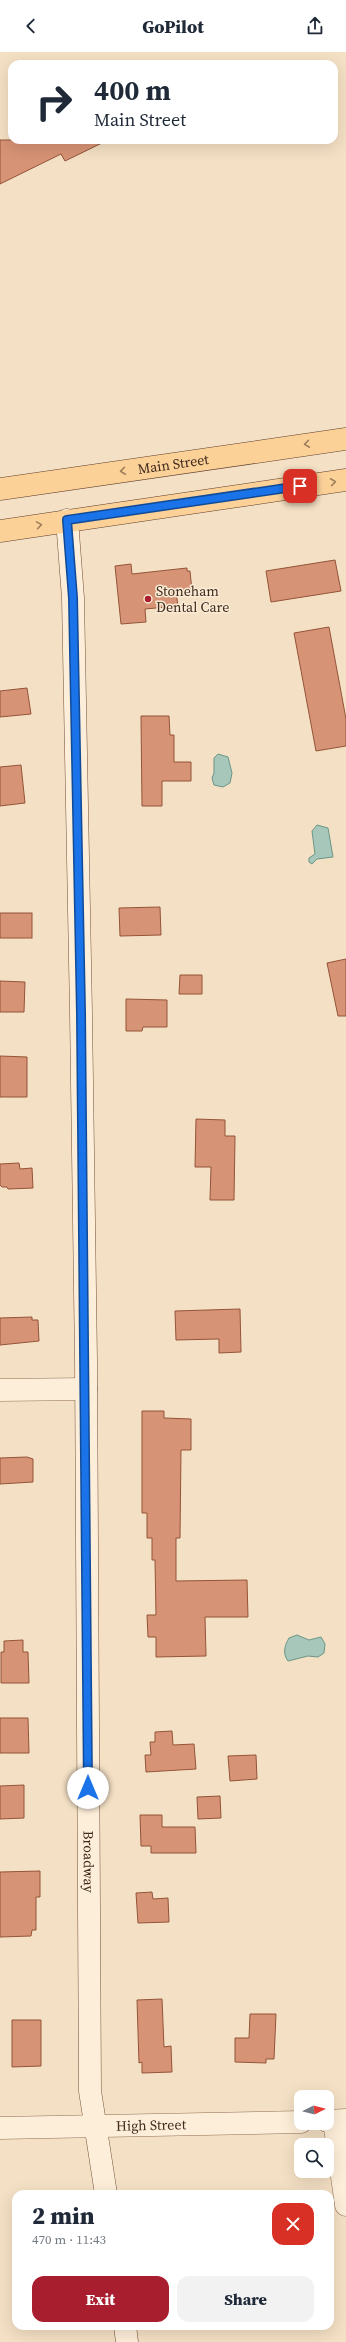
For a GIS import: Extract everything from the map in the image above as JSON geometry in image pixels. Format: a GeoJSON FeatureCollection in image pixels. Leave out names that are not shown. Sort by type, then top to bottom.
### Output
{"type":"FeatureCollection","features":[{"type":"Feature","properties":{"kind":"main road","name":"Main Street"},"geometry":{"type":"LineString","coordinates":[[0,489],[346,439]]}},
{"type":"Feature","properties":{"kind":"main road"},"geometry":{"type":"LineString","coordinates":[[0,530],[346,480]]}},
{"type":"Feature","properties":{"kind":"main road","name":"Broadway"},"geometry":{"type":"LineString","coordinates":[[67,520],[73,598],[81,1006],[86,1389],[90,2091],[94,2126],[105,2190]]}},
{"type":"Feature","properties":{"kind":"main road"},"geometry":{"type":"LineString","coordinates":[[0,1390],[86,1389]]}},
{"type":"Feature","properties":{"kind":"main road"},"geometry":{"type":"LineString","coordinates":[[336,2121],[346,2205]]}},
{"type":"Feature","properties":{"kind":"main road","name":"High Street"},"geometry":{"type":"LineString","coordinates":[[0,2128],[294,2122]]}},
{"type":"Feature","properties":{"kind":"main road"},"geometry":{"type":"LineString","coordinates":[[126,2330],[127,2342]]}},
{"type":"Feature","properties":{"kind":"shaded area"},"geometry":{"type":"Polygon","coordinates":[[[218,754],[228,757],[232,773],[230,783],[223,787],[214,785],[212,778],[214,773],[214,758],[218,754]]]}},
{"type":"Feature","properties":{"kind":"shaded area"},"geometry":{"type":"Polygon","coordinates":[[[317,825],[328,828],[333,857],[317,859],[312,864],[309,862],[309,858],[315,854],[312,831],[317,825]]]}},
{"type":"Feature","properties":{"kind":"shaded area"},"geometry":{"type":"Polygon","coordinates":[[[297,1635],[309,1640],[321,1637],[325,1644],[324,1653],[318,1657],[308,1656],[288,1661],[285,1655],[286,1643],[289,1638],[297,1635]]]}},
{"type":"Feature","properties":{"kind":"building"},"geometry":{"type":"Polygon","coordinates":[[[0,140],[8,140],[8,144],[100,144],[65,161],[61,154],[0,184],[0,140]]]}},
{"type":"Feature","properties":{"kind":"building"},"geometry":{"type":"Polygon","coordinates":[[[335,560],[341,591],[271,602],[266,571],[335,560]]]}},
{"type":"Feature","properties":{"kind":"building","name":"Stoneham Dental Care"},"geometry":{"type":"Polygon","coordinates":[[[131,564],[132,574],[187,568],[187,571],[190,571],[192,591],[176,592],[178,606],[145,609],[146,622],[121,624],[115,566],[131,564]]]}},
{"type":"Feature","properties":{"kind":"building"},"geometry":{"type":"Polygon","coordinates":[[[329,627],[346,719],[346,746],[316,751],[294,633],[329,627]]]}},
{"type":"Feature","properties":{"kind":"building"},"geometry":{"type":"Polygon","coordinates":[[[27,688],[31,714],[0,717],[0,691],[27,688]]]}},
{"type":"Feature","properties":{"kind":"building"},"geometry":{"type":"Polygon","coordinates":[[[141,716],[169,716],[170,735],[174,735],[174,762],[191,762],[191,781],[162,781],[162,806],[142,806],[141,716]]]}},
{"type":"Feature","properties":{"kind":"building"},"geometry":{"type":"Polygon","coordinates":[[[21,765],[25,803],[0,806],[0,767],[21,765]]]}},
{"type":"Feature","properties":{"kind":"building"},"geometry":{"type":"Polygon","coordinates":[[[160,907],[161,935],[120,936],[119,908],[160,907]]]}},
{"type":"Feature","properties":{"kind":"building"},"geometry":{"type":"Polygon","coordinates":[[[0,913],[32,913],[32,938],[0,938],[0,913]]]}},
{"type":"Feature","properties":{"kind":"building"},"geometry":{"type":"Polygon","coordinates":[[[346,959],[346,1016],[338,1016],[327,963],[346,959]]]}},
{"type":"Feature","properties":{"kind":"building"},"geometry":{"type":"Polygon","coordinates":[[[180,975],[202,975],[202,994],[179,994],[180,975]]]}},
{"type":"Feature","properties":{"kind":"building"},"geometry":{"type":"Polygon","coordinates":[[[0,981],[25,982],[24,1012],[0,1012],[0,981]]]}},
{"type":"Feature","properties":{"kind":"building"},"geometry":{"type":"Polygon","coordinates":[[[126,999],[167,1000],[167,1027],[143,1027],[142,1031],[126,1031],[126,999]]]}},
{"type":"Feature","properties":{"kind":"building"},"geometry":{"type":"Polygon","coordinates":[[[0,1056],[27,1057],[27,1097],[0,1097],[0,1056]]]}},
{"type":"Feature","properties":{"kind":"building"},"geometry":{"type":"Polygon","coordinates":[[[196,1119],[225,1120],[225,1136],[235,1136],[234,1200],[210,1200],[211,1167],[195,1167],[196,1119]]]}},
{"type":"Feature","properties":{"kind":"building"},"geometry":{"type":"Polygon","coordinates":[[[19,1163],[20,1169],[32,1168],[33,1188],[8,1189],[7,1187],[2,1187],[0,1185],[0,1164],[19,1163]]]}},
{"type":"Feature","properties":{"kind":"building"},"geometry":{"type":"Polygon","coordinates":[[[240,1309],[241,1352],[219,1353],[219,1339],[176,1340],[175,1311],[240,1309]]]}},
{"type":"Feature","properties":{"kind":"building"},"geometry":{"type":"Polygon","coordinates":[[[32,1317],[32,1320],[38,1320],[39,1341],[0,1345],[0,1318],[32,1317]]]}},
{"type":"Feature","properties":{"kind":"building"},"geometry":{"type":"Polygon","coordinates":[[[142,1411],[164,1411],[164,1418],[191,1419],[191,1450],[181,1450],[180,1538],[176,1538],[176,1581],[247,1580],[248,1617],[205,1617],[206,1656],[156,1657],[156,1637],[148,1637],[147,1615],[156,1615],[155,1560],[152,1560],[152,1538],[147,1538],[147,1513],[142,1513],[142,1411]]]}},
{"type":"Feature","properties":{"kind":"building"},"geometry":{"type":"Polygon","coordinates":[[[27,1457],[33,1459],[33,1482],[0,1484],[0,1458],[27,1457]]]}},
{"type":"Feature","properties":{"kind":"building"},"geometry":{"type":"Polygon","coordinates":[[[23,1640],[23,1652],[28,1652],[29,1683],[1,1683],[1,1652],[4,1652],[4,1641],[23,1640]]]}},
{"type":"Feature","properties":{"kind":"building"},"geometry":{"type":"Polygon","coordinates":[[[0,1718],[28,1718],[29,1753],[0,1753],[0,1718]]]}},
{"type":"Feature","properties":{"kind":"building"},"geometry":{"type":"Polygon","coordinates":[[[172,1731],[173,1745],[194,1744],[196,1769],[146,1772],[145,1755],[151,1755],[150,1742],[155,1742],[155,1732],[172,1731]]]}},
{"type":"Feature","properties":{"kind":"building"},"geometry":{"type":"Polygon","coordinates":[[[256,1755],[257,1779],[230,1781],[228,1756],[256,1755]]]}},
{"type":"Feature","properties":{"kind":"building"},"geometry":{"type":"Polygon","coordinates":[[[24,1785],[24,1818],[0,1819],[0,1786],[24,1785]]]}},
{"type":"Feature","properties":{"kind":"building"},"geometry":{"type":"Polygon","coordinates":[[[220,1796],[221,1818],[198,1819],[197,1797],[220,1796]]]}},
{"type":"Feature","properties":{"kind":"building"},"geometry":{"type":"Polygon","coordinates":[[[140,1815],[162,1815],[162,1827],[195,1827],[196,1853],[151,1853],[151,1846],[141,1846],[140,1815]]]}},
{"type":"Feature","properties":{"kind":"building"},"geometry":{"type":"Polygon","coordinates":[[[40,1871],[40,1897],[36,1897],[36,1930],[32,1930],[31,1936],[0,1937],[0,1872],[40,1871]]]}},
{"type":"Feature","properties":{"kind":"building"},"geometry":{"type":"Polygon","coordinates":[[[152,1892],[153,1899],[168,1898],[169,1922],[138,1923],[136,1893],[152,1892]]]}},
{"type":"Feature","properties":{"kind":"building"},"geometry":{"type":"Polygon","coordinates":[[[162,1999],[164,2047],[171,2046],[172,2072],[142,2073],[142,2062],[139,2063],[137,2000],[162,1999]]]}},
{"type":"Feature","properties":{"kind":"building"},"geometry":{"type":"Polygon","coordinates":[[[250,2014],[276,2014],[274,2059],[266,2059],[266,2063],[235,2062],[235,2038],[249,2038],[250,2014]]]}},
{"type":"Feature","properties":{"kind":"building"},"geometry":{"type":"Polygon","coordinates":[[[12,2020],[41,2020],[41,2066],[12,2067],[12,2020]]]}},
{"type":"Feature","properties":{"kind":"place","name":"Stoneham Dental Care"},"geometry":{"type":"Point","coordinates":[148,599]}},
{"type":"Feature","properties":{"kind":"route"},"geometry":{"type":"LineString","coordinates":[[88,1788],[86,1360],[81,1013],[73,598],[67,520],[300,486]]}}]}
